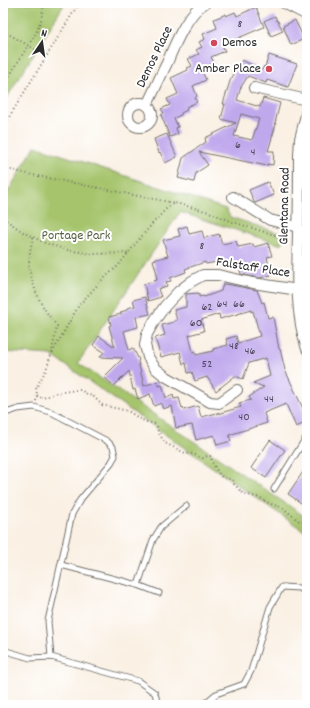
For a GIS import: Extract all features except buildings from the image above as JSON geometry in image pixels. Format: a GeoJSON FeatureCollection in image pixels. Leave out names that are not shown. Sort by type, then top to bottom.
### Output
{"type":"FeatureCollection","features":[{"type":"Feature","properties":{"kind":"street","name":"Demos Place"},"geometry":{"type":"LineString","coordinates":[[147,105],[179,36],[190,17],[202,4],[205,3]]}},
{"type":"Feature","properties":{"kind":"street"},"geometry":{"type":"LineString","coordinates":[[284,3],[307,16]]}},
{"type":"Feature","properties":{"kind":"street"},"geometry":{"type":"LineString","coordinates":[[254,88],[307,100]]}},
{"type":"Feature","properties":{"kind":"street","name":"Glentana Road"},"geometry":{"type":"LineString","coordinates":[[307,111],[300,139],[303,155],[298,227],[303,243],[298,290],[300,316],[307,349]]}},
{"type":"Feature","properties":{"kind":"street"},"geometry":{"type":"LineString","coordinates":[[233,197],[270,220],[298,227]]}},
{"type":"Feature","properties":{"kind":"street","name":"Falstaff Place"},"geometry":{"type":"LineString","coordinates":[[237,390],[219,403],[210,402],[165,376],[155,368],[148,357],[145,345],[147,334],[155,320],[165,306],[179,291],[203,275],[218,274],[253,283],[298,290]]}},
{"type":"Feature","properties":{"kind":"lane"},"geometry":{"type":"LineString","coordinates":[[3,414],[18,409],[34,407],[51,412],[107,441],[113,447],[114,456],[111,463],[80,500],[72,514],[48,621],[51,658]]}},
{"type":"Feature","properties":{"kind":"lane"},"geometry":{"type":"LineString","coordinates":[[274,489],[307,436]]}},
{"type":"Feature","properties":{"kind":"lane"},"geometry":{"type":"LineString","coordinates":[[138,585],[153,540],[162,527],[186,506]]}},
{"type":"Feature","properties":{"kind":"lane"},"geometry":{"type":"LineString","coordinates":[[61,565],[138,585],[159,594]]}},
{"type":"Feature","properties":{"kind":"lane"},"geometry":{"type":"LineString","coordinates":[[203,705],[216,694],[244,684],[251,671],[270,608],[282,587],[299,588],[307,592]]}},
{"type":"Feature","properties":{"kind":"lane"},"geometry":{"type":"LineString","coordinates":[[3,650],[30,658],[51,658],[138,681],[154,693],[158,705]]}},
{"type":"Feature","properties":{"kind":"path"},"geometry":{"type":"LineString","coordinates":[[3,86],[36,33],[41,20],[44,3]]}},
{"type":"Feature","properties":{"kind":"path"},"geometry":{"type":"LineString","coordinates":[[3,127],[79,3]]}},
{"type":"Feature","properties":{"kind":"path"},"geometry":{"type":"LineString","coordinates":[[3,31],[47,56]]}},
{"type":"Feature","properties":{"kind":"path"},"geometry":{"type":"LineString","coordinates":[[3,168],[34,176],[174,203],[209,212],[238,224],[303,243]]}},
{"type":"Feature","properties":{"kind":"path"},"geometry":{"type":"LineString","coordinates":[[51,354],[79,305],[101,281],[118,266],[166,209],[174,203]]}},
{"type":"Feature","properties":{"kind":"path"},"geometry":{"type":"LineString","coordinates":[[3,218],[23,232],[44,243],[68,250],[92,254],[129,253]]}},
{"type":"Feature","properties":{"kind":"path"},"geometry":{"type":"LineString","coordinates":[[33,237],[30,249],[29,265],[36,294],[41,304],[57,326],[46,370],[36,388],[37,395],[43,398],[56,393],[80,390],[85,394],[94,397],[102,404],[128,411],[140,419],[155,424],[165,443],[187,454],[190,453],[203,458],[211,456],[212,462],[222,477],[230,479],[244,494],[261,498],[266,502],[283,508],[299,521],[307,523]]}},
{"type":"Feature","properties":{"kind":"green space"},"geometry":{"type":"Polygon","coordinates":[[[3,3],[65,3],[3,104],[3,3]]]}},
{"type":"Feature","properties":{"kind":"green space","name":"Portage Park"},"geometry":{"type":"Polygon","coordinates":[[[35,146],[226,209],[230,217],[282,234],[282,245],[180,212],[78,363],[307,518],[307,533],[51,355],[3,352],[3,200],[35,146]]]}},
{"type":"Feature","properties":{"kind":"place","name":"Demos"},"geometry":{"type":"Point","coordinates":[214,43]}},
{"type":"Feature","properties":{"kind":"place","name":"Amber Place"},"geometry":{"type":"Point","coordinates":[269,69]}}]}
